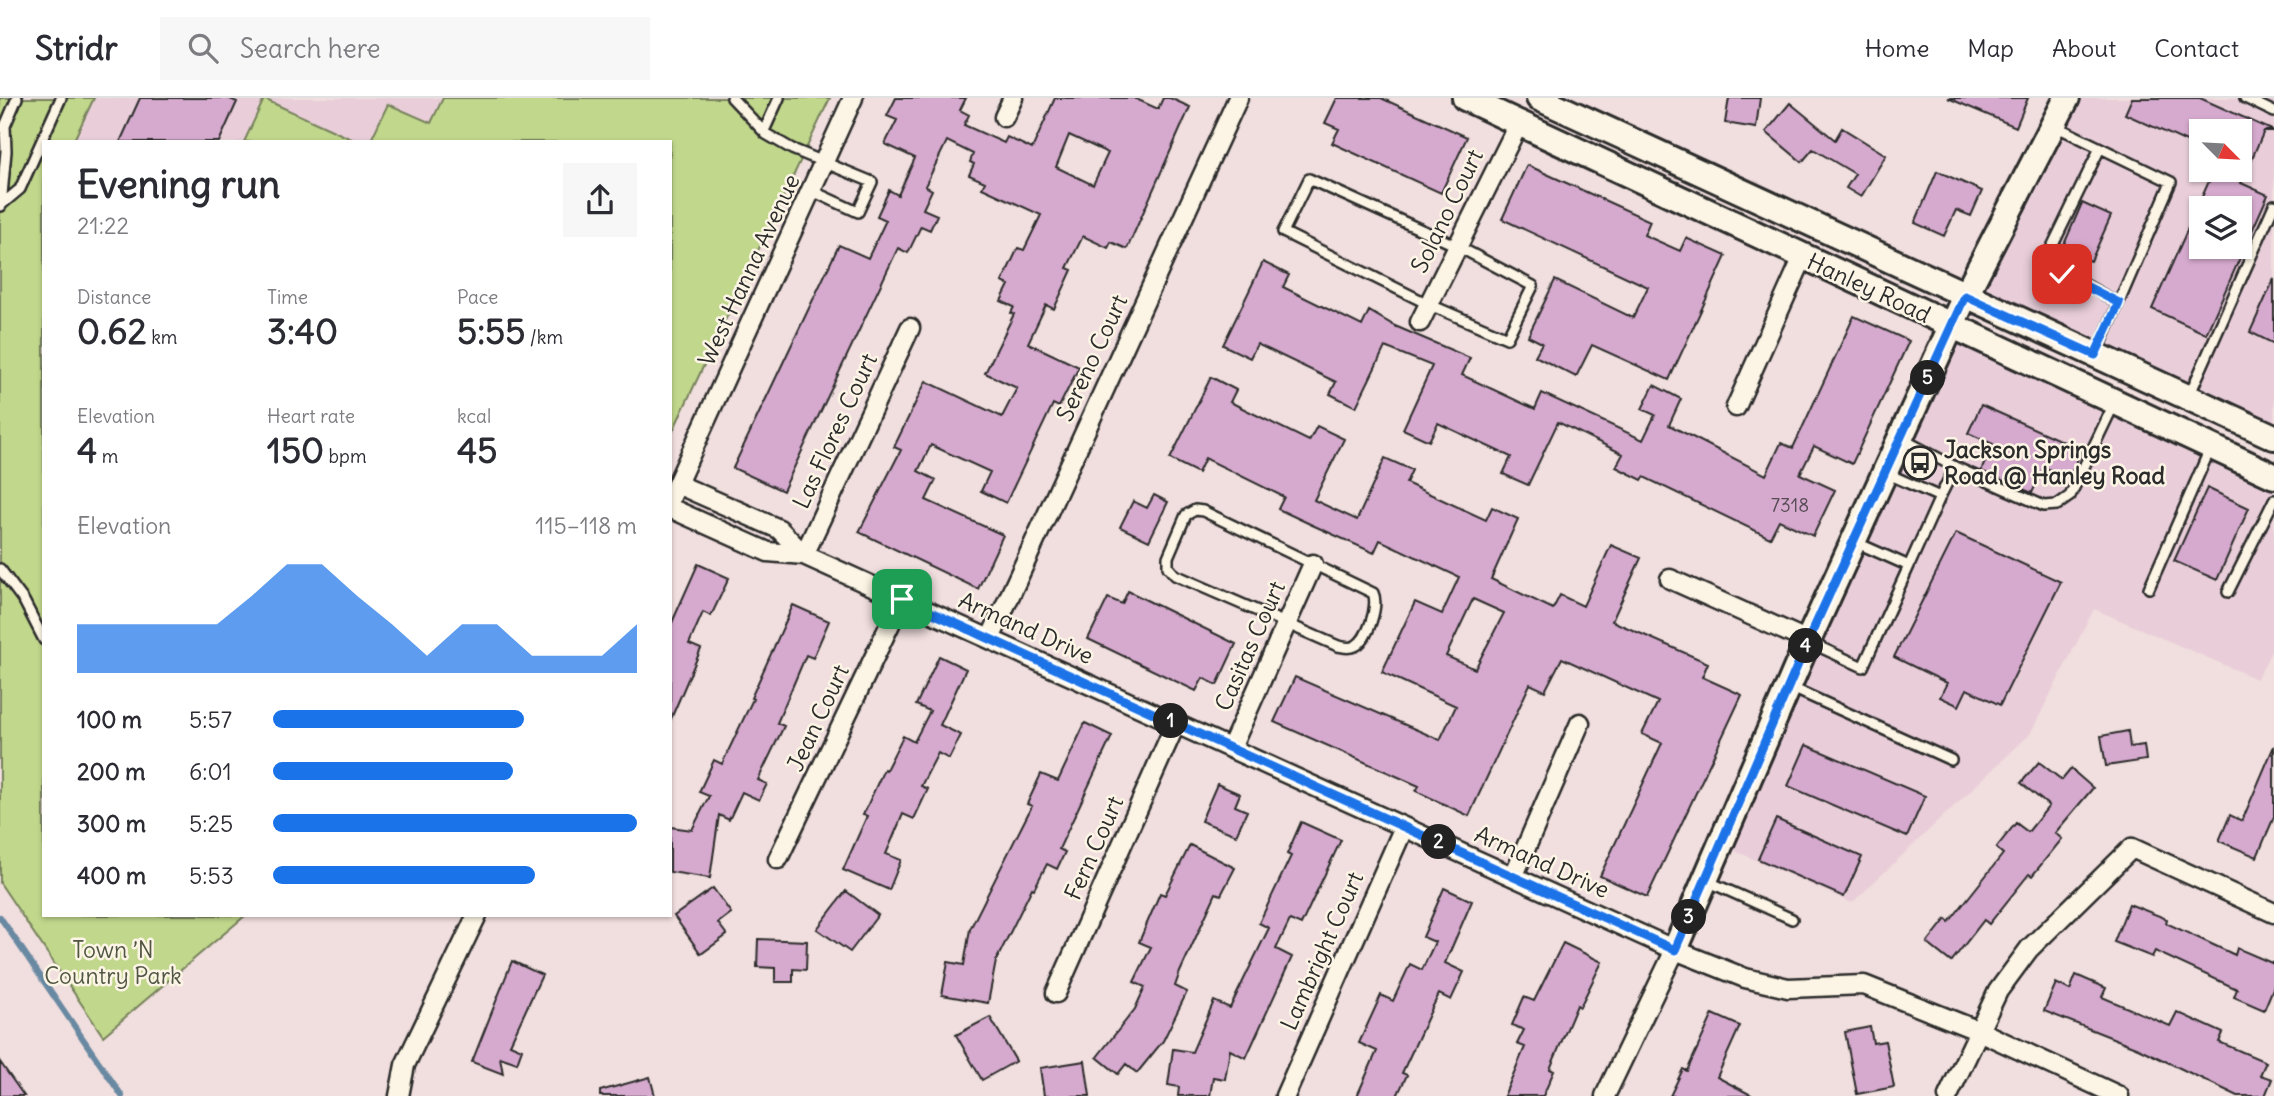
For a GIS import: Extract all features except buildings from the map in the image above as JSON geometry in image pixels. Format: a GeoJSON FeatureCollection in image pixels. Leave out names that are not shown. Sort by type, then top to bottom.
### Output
{"type":"FeatureCollection","features":[{"type":"Feature","properties":{"kind":"main road","name":"Hanley Road"},"geometry":{"type":"LineString","coordinates":[[1465,98],[2274,476]]}},
{"type":"Feature","properties":{"kind":"main road"},"geometry":{"type":"LineString","coordinates":[[1505,98],[1518,123],[1551,120],[1605,129]]}},
{"type":"Feature","properties":{"kind":"main road","name":"Hanley Road"},"geometry":{"type":"LineString","coordinates":[[1539,98],[2274,437]]}},
{"type":"Feature","properties":{"kind":"main road"},"geometry":{"type":"LineString","coordinates":[[1675,950],[1808,641],[1965,296],[2067,98]]}},
{"type":"Feature","properties":{"kind":"street","name":"West Hanna Avenue"},"geometry":{"type":"LineString","coordinates":[[674,491],[853,98]]}},
{"type":"Feature","properties":{"kind":"street"},"geometry":{"type":"LineString","coordinates":[[1004,117],[1013,98]]}},
{"type":"Feature","properties":{"kind":"street","name":"Sereno Court"},"geometry":{"type":"LineString","coordinates":[[990,639],[1238,98]]}},
{"type":"Feature","properties":{"kind":"street","name":"Solano Court"},"geometry":{"type":"LineString","coordinates":[[1420,321],[1518,123]]}},
{"type":"Feature","properties":{"kind":"street"},"geometry":{"type":"LineString","coordinates":[[1736,407],[1802,257]]}},
{"type":"Feature","properties":{"kind":"street","name":"Las Flores Court"},"geometry":{"type":"LineString","coordinates":[[804,555],[910,328]]}},
{"type":"Feature","properties":{"kind":"street","name":"Armand Drive"},"geometry":{"type":"LineString","coordinates":[[674,491],[779,529],[804,555]]}},
{"type":"Feature","properties":{"kind":"street","name":"Armand Drive"},"geometry":{"type":"LineString","coordinates":[[672,509],[768,552],[804,555],[1675,950],[1745,978],[1788,988],[1864,985],[1979,1031],[2119,1096]]}},
{"type":"Feature","properties":{"kind":"street","name":"Casitas Court"},"geometry":{"type":"LineString","coordinates":[[1231,748],[1313,564]]}},
{"type":"Feature","properties":{"kind":"street"},"geometry":{"type":"LineString","coordinates":[[1670,579],[1808,641]]}},
{"type":"Feature","properties":{"kind":"street","name":"Jean Court"},"geometry":{"type":"LineString","coordinates":[[778,859],[902,599]]}},
{"type":"Feature","properties":{"kind":"street","name":"Fern Court"},"geometry":{"type":"LineString","coordinates":[[1056,993],[1176,723]]}},
{"type":"Feature","properties":{"kind":"street"},"geometry":{"type":"LineString","coordinates":[[1514,875],[1580,723]]}},
{"type":"Feature","properties":{"kind":"street","name":"Lambright Court"},"geometry":{"type":"LineString","coordinates":[[1285,1096],[1404,827]]}},
{"type":"Feature","properties":{"kind":"street"},"geometry":{"type":"LineString","coordinates":[[1948,1096],[1998,991],[2029,948],[2132,848],[2274,912]]}},
{"type":"Feature","properties":{"kind":"street"},"geometry":{"type":"LineString","coordinates":[[399,1096],[405,1065],[476,917]]}},
{"type":"Feature","properties":{"kind":"street"},"geometry":{"type":"LineString","coordinates":[[1605,1096],[1675,950]]}},
{"type":"Feature","properties":{"kind":"lane"},"geometry":{"type":"LineString","coordinates":[[1,206],[5,126],[18,98]]}},
{"type":"Feature","properties":{"kind":"lane"},"geometry":{"type":"LineString","coordinates":[[42,140],[61,98]]}},
{"type":"Feature","properties":{"kind":"lane"},"geometry":{"type":"LineString","coordinates":[[732,98],[764,131],[792,149],[872,182],[858,212],[812,191]]}},
{"type":"Feature","properties":{"kind":"lane"},"geometry":{"type":"LineString","coordinates":[[764,131],[779,98]]}},
{"type":"Feature","properties":{"kind":"lane"},"geometry":{"type":"LineString","coordinates":[[2245,98],[2274,112]]}},
{"type":"Feature","properties":{"kind":"lane"},"geometry":{"type":"LineString","coordinates":[[2053,125],[2171,182],[2095,355]]}},
{"type":"Feature","properties":{"kind":"lane"},"geometry":{"type":"LineString","coordinates":[[1,206],[20,189],[42,140]]}},
{"type":"Feature","properties":{"kind":"lane"},"geometry":{"type":"LineString","coordinates":[[2100,148],[2051,249],[2050,265],[2119,303]]}},
{"type":"Feature","properties":{"kind":"lane"},"geometry":{"type":"LineString","coordinates":[[1309,178],[1457,246],[1533,286],[1507,338],[1429,304],[1283,232],[1309,178]]}},
{"type":"Feature","properties":{"kind":"lane"},"geometry":{"type":"LineString","coordinates":[[2189,398],[2274,205]]}},
{"type":"Feature","properties":{"kind":"lane"},"geometry":{"type":"LineString","coordinates":[[1901,438],[1955,467],[2044,506],[2057,505],[2070,496],[2115,402]]}},
{"type":"Feature","properties":{"kind":"lane"},"geometry":{"type":"LineString","coordinates":[[2149,588],[2211,447]]}},
{"type":"Feature","properties":{"kind":"lane"},"geometry":{"type":"LineString","coordinates":[[1808,641],[1863,667],[1955,467]]}},
{"type":"Feature","properties":{"kind":"lane"},"geometry":{"type":"LineString","coordinates":[[1885,473],[1940,498]]}},
{"type":"Feature","properties":{"kind":"lane"},"geometry":{"type":"LineString","coordinates":[[2228,592],[2274,500]]}},
{"type":"Feature","properties":{"kind":"lane"},"geometry":{"type":"LineString","coordinates":[[1195,510],[1203,511],[1373,593],[1377,600],[1362,642],[1353,647],[1338,646],[1286,623],[1175,575],[1168,567],[1168,557],[1186,515],[1195,510]]}},
{"type":"Feature","properties":{"kind":"lane"},"geometry":{"type":"LineString","coordinates":[[1854,542],[1909,566]]}},
{"type":"Feature","properties":{"kind":"lane"},"geometry":{"type":"LineString","coordinates":[[0,569],[24,601],[42,636]]}},
{"type":"Feature","properties":{"kind":"lane"},"geometry":{"type":"LineString","coordinates":[[1789,686],[1951,760]]}},
{"type":"Feature","properties":{"kind":"lane"},"geometry":{"type":"LineString","coordinates":[[1705,881],[1792,919]]}},
{"type":"Feature","properties":{"kind":"shaded area"},"geometry":{"type":"Polygon","coordinates":[[[94,98],[443,98],[432,123],[388,104],[371,140],[74,140],[94,98]]]}},
{"type":"Feature","properties":{"kind":"shaded area"},"geometry":{"type":"Polygon","coordinates":[[[2079,98],[2274,98],[2274,426],[1980,291],[2079,98]]]}},
{"type":"Feature","properties":{"kind":"shaded area"},"geometry":{"type":"Polygon","coordinates":[[[1957,341],[2274,487],[2274,646],[2257,679],[2094,609],[2030,734],[1852,903],[1731,849],[1819,646],[1957,341]]]}},
{"type":"Feature","properties":{"kind":"green space","name":"Town ’N Country Park"},"geometry":{"type":"Polygon","coordinates":[[[0,98],[94,98],[74,140],[42,140],[42,917],[244,917],[103,1036],[0,883],[0,98]]]}},
{"type":"Feature","properties":{"kind":"green space"},"geometry":{"type":"Polygon","coordinates":[[[443,98],[830,98],[672,433],[672,140],[371,140],[388,104],[431,123],[443,98]]]}},
{"type":"Feature","properties":{"kind":"green space"},"geometry":{"type":"Polygon","coordinates":[[[264,99],[354,140],[245,140],[264,99]]]}},
{"type":"Feature","properties":{"kind":"waterway"},"geometry":{"type":"LineString","coordinates":[[0,917],[122,1096]]}},
{"type":"Feature","properties":{"kind":"place","name":"Jackson Springs Road @ Hanley Road"},"geometry":{"type":"Point","coordinates":[1920,463]}},
{"type":"Feature","properties":{"kind":"route"},"geometry":{"type":"LineString","coordinates":[[902,599],[1675,950],[1808,641],[1965,296],[2095,355],[2119,303],[2062,274]]}}]}
